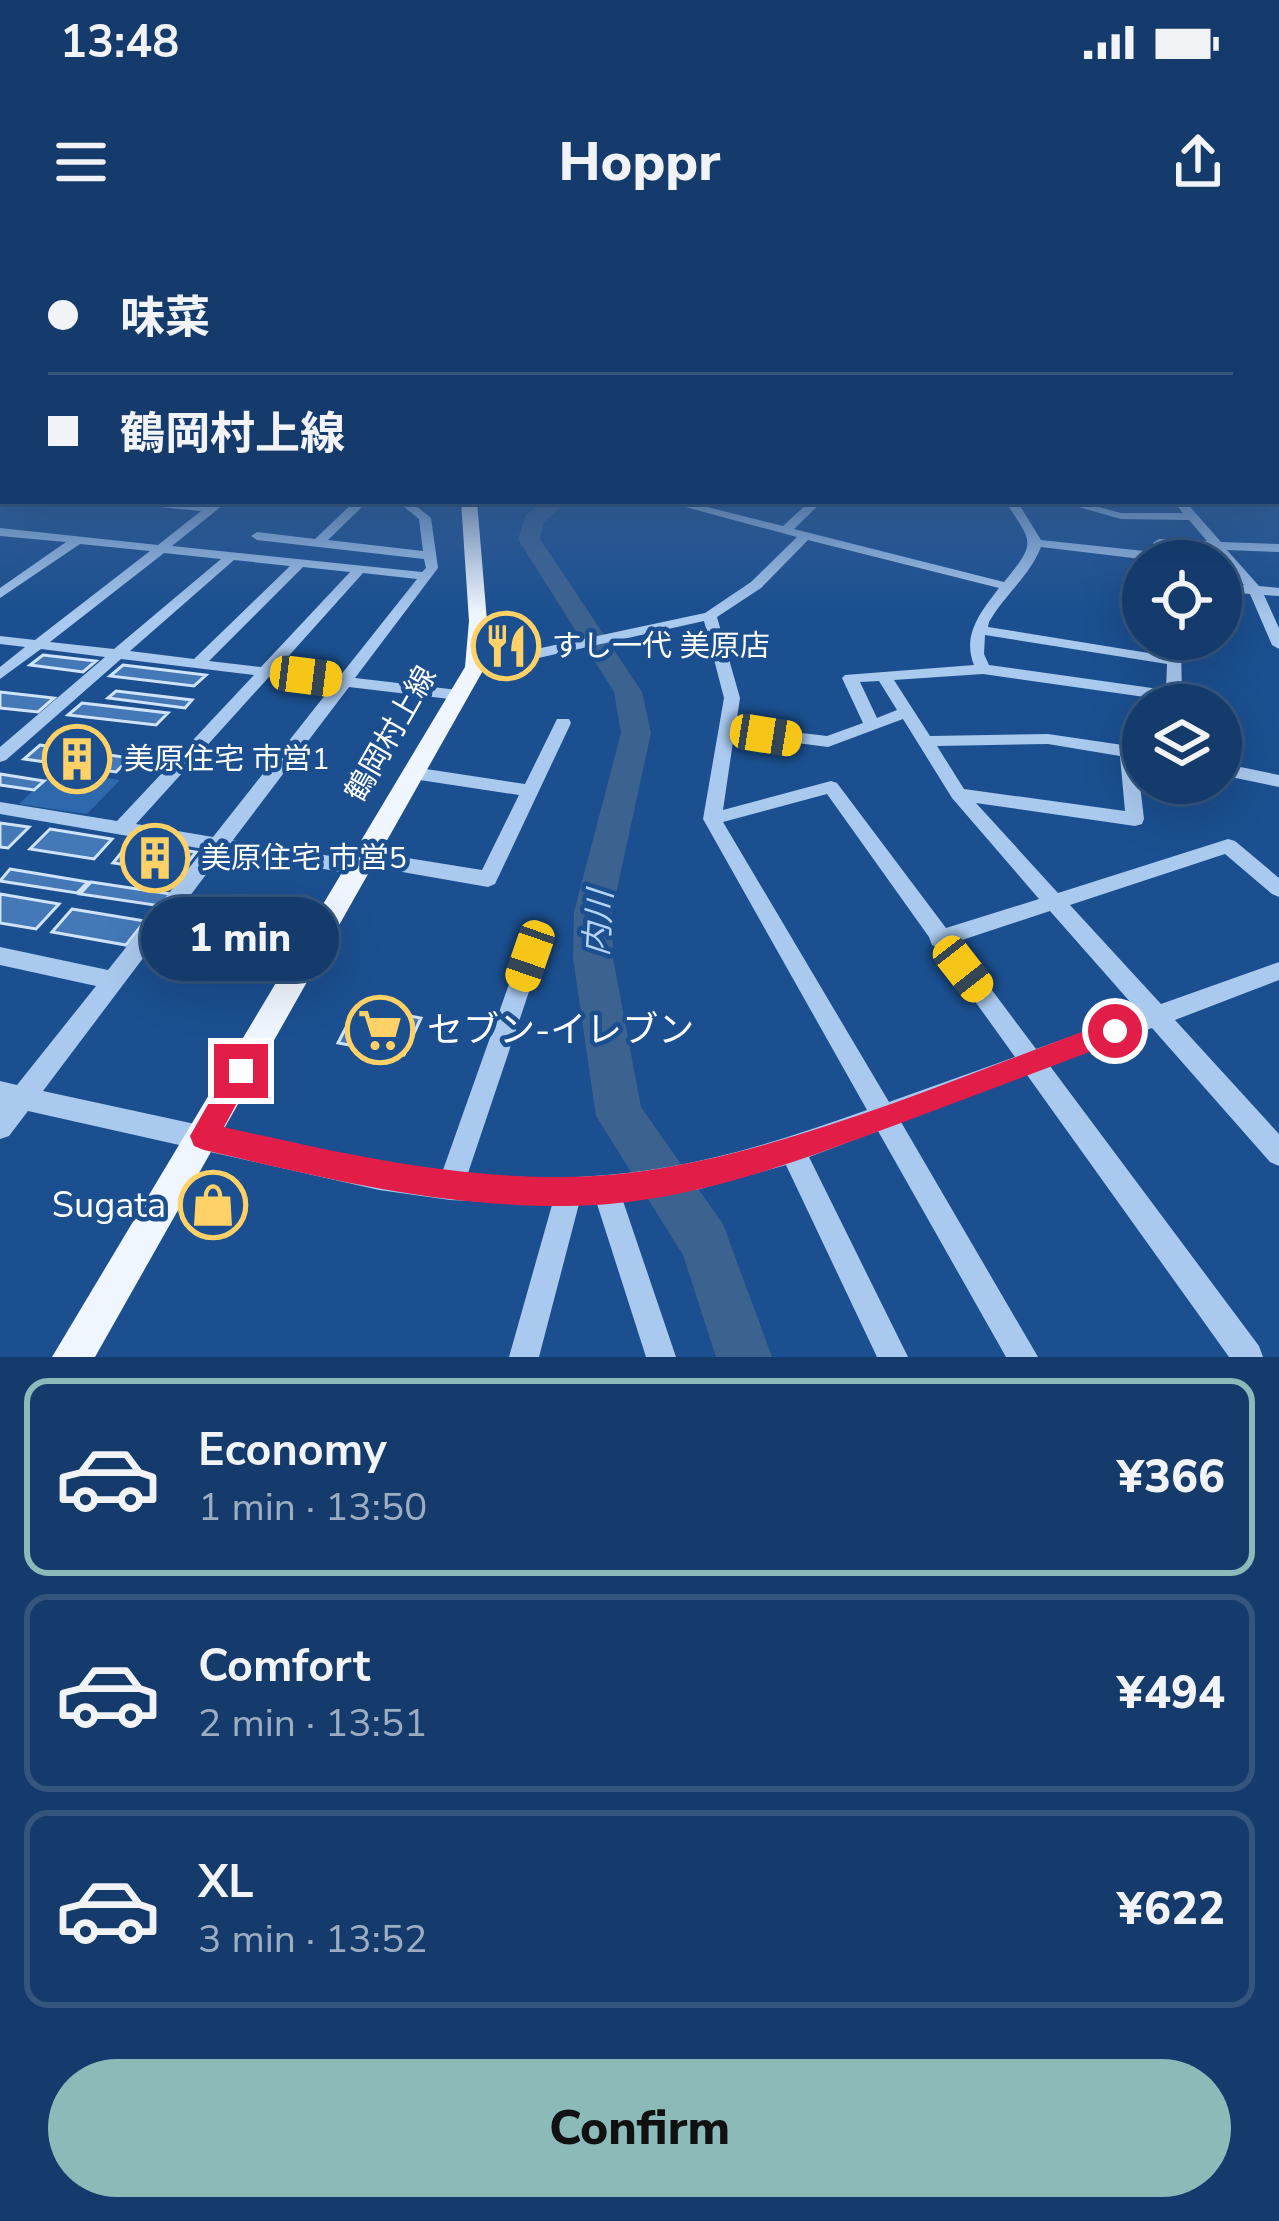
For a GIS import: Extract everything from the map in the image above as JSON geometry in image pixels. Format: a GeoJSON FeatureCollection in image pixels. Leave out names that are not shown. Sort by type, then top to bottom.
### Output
{"type":"FeatureCollection","features":[{"type":"Feature","properties":{"kind":"main road","name":"鶴岡村上線"},"geometry":{"type":"LineString","coordinates":[[72,1357],[475,667],[478,621],[470,510]]}},
{"type":"Feature","properties":{"kind":"street"},"geometry":{"type":"LineString","coordinates":[[0,674],[210,510]]}},
{"type":"Feature","properties":{"kind":"street"},"geometry":{"type":"LineString","coordinates":[[318,543],[352,510]]}},
{"type":"Feature","properties":{"kind":"street"},"geometry":{"type":"LineString","coordinates":[[0,1127],[11,1096],[113,980],[432,568],[425,518],[415,510]]}},
{"type":"Feature","properties":{"kind":"street"},"geometry":{"type":"LineString","coordinates":[[707,510],[1010,587]]}},
{"type":"Feature","properties":{"kind":"street"},"geometry":{"type":"LineString","coordinates":[[787,529],[807,510]]}},
{"type":"Feature","properties":{"kind":"street"},"geometry":{"type":"LineString","coordinates":[[983,669],[976,658],[977,629],[1035,551],[1016,510]]}},
{"type":"Feature","properties":{"kind":"street"},"geometry":{"type":"LineString","coordinates":[[1093,510],[1121,517],[1195,517]]}},
{"type":"Feature","properties":{"kind":"street"},"geometry":{"type":"LineString","coordinates":[[1188,510],[1216,540]]}},
{"type":"Feature","properties":{"kind":"street"},"geometry":{"type":"LineString","coordinates":[[1096,511],[1145,540]]}},
{"type":"Feature","properties":{"kind":"street"},"geometry":{"type":"LineString","coordinates":[[3,534],[426,576]]}},
{"type":"Feature","properties":{"kind":"street"},"geometry":{"type":"LineString","coordinates":[[475,667],[710,616],[756,585],[807,534]]}},
{"type":"Feature","properties":{"kind":"street"},"geometry":{"type":"LineString","coordinates":[[257,536],[430,556]]}},
{"type":"Feature","properties":{"kind":"street"},"geometry":{"type":"LineString","coordinates":[[0,594],[78,539]]}},
{"type":"Feature","properties":{"kind":"street"},"geometry":{"type":"LineString","coordinates":[[1035,543],[1122,545]]}},
{"type":"Feature","properties":{"kind":"street"},"geometry":{"type":"LineString","coordinates":[[1242,546],[1279,548]]}},
{"type":"Feature","properties":{"kind":"street"},"geometry":{"type":"LineString","coordinates":[[0,756],[231,556]]}},
{"type":"Feature","properties":{"kind":"street"},"geometry":{"type":"LineString","coordinates":[[197,664],[300,563]]}},
{"type":"Feature","properties":{"kind":"street"},"geometry":{"type":"LineString","coordinates":[[121,830],[360,569]]}},
{"type":"Feature","properties":{"kind":"street"},"geometry":{"type":"LineString","coordinates":[[1242,573],[1256,591],[1279,645]]}},
{"type":"Feature","properties":{"kind":"street"},"geometry":{"type":"LineString","coordinates":[[1242,589],[1279,592]]}},
{"type":"Feature","properties":{"kind":"street"},"geometry":{"type":"LineString","coordinates":[[710,616],[732,698],[712,819],[1023,1357]]}},
{"type":"Feature","properties":{"kind":"street"},"geometry":{"type":"LineString","coordinates":[[977,629],[1173,661],[1174,684]]}},
{"type":"Feature","properties":{"kind":"street"},"geometry":{"type":"LineString","coordinates":[[0,640],[458,695]]}},
{"type":"Feature","properties":{"kind":"street"},"geometry":{"type":"LineString","coordinates":[[872,724],[850,679],[983,669],[1122,692]]}},
{"type":"Feature","properties":{"kind":"street"},"geometry":{"type":"LineString","coordinates":[[884,676],[958,794],[1279,1153]]}},
{"type":"Feature","properties":{"kind":"street"},"geometry":{"type":"LineString","coordinates":[[727,729],[828,742],[906,712]]}},
{"type":"Feature","properties":{"kind":"street"},"geometry":{"type":"LineString","coordinates":[[0,808],[121,830],[488,879],[563,723]]}},
{"type":"Feature","properties":{"kind":"street"},"geometry":{"type":"LineString","coordinates":[[924,741],[1048,739],[1122,750]]}},
{"type":"Feature","properties":{"kind":"street"},"geometry":{"type":"LineString","coordinates":[[413,773],[530,791]]}},
{"type":"Feature","properties":{"kind":"street"},"geometry":{"type":"LineString","coordinates":[[1242,773],[1279,781]]}},
{"type":"Feature","properties":{"kind":"street"},"geometry":{"type":"LineString","coordinates":[[712,819],[831,787],[1248,1357]]}},
{"type":"Feature","properties":{"kind":"street"},"geometry":{"type":"LineString","coordinates":[[958,794],[1135,819],[1135,804]]}},
{"type":"Feature","properties":{"kind":"street"},"geometry":{"type":"LineString","coordinates":[[939,939],[1228,846],[1279,889]]}},
{"type":"Feature","properties":{"kind":"street"},"geometry":{"type":"LineString","coordinates":[[0,956],[113,980]]}},
{"type":"Feature","properties":{"kind":"street"},"geometry":{"type":"LineString","coordinates":[[450,1187],[530,956]]}},
{"type":"Feature","properties":{"kind":"street"},"geometry":{"type":"LineString","coordinates":[[11,1096],[379,1177],[450,1187],[608,1190],[700,1176],[792,1150],[1279,971]]}},
{"type":"Feature","properties":{"kind":"street"},"geometry":{"type":"LineString","coordinates":[[792,1150],[893,1357]]}},
{"type":"Feature","properties":{"kind":"street"},"geometry":{"type":"LineString","coordinates":[[608,1190],[661,1357]]}},
{"type":"Feature","properties":{"kind":"street"},"geometry":{"type":"LineString","coordinates":[[524,1357],[569,1192]]}},
{"type":"Feature","properties":{"kind":"shaded area"},"geometry":{"type":"Polygon","coordinates":[[[55,770],[120,780],[87,814],[19,804],[55,770]]]}},
{"type":"Feature","properties":{"kind":"building"},"geometry":{"type":"Polygon","coordinates":[[[43,655],[96,661],[83,672],[30,665],[43,655]]]}},
{"type":"Feature","properties":{"kind":"building"},"geometry":{"type":"Polygon","coordinates":[[[123,665],[206,675],[194,686],[110,676],[123,665]]]}},
{"type":"Feature","properties":{"kind":"building"},"geometry":{"type":"Polygon","coordinates":[[[116,691],[192,700],[185,708],[108,698],[116,691]]]}},
{"type":"Feature","properties":{"kind":"building"},"geometry":{"type":"Polygon","coordinates":[[[0,692],[54,698],[38,712],[0,708],[0,692]]]}},
{"type":"Feature","properties":{"kind":"building"},"geometry":{"type":"Polygon","coordinates":[[[82,703],[168,713],[156,725],[68,715],[82,703]]]}},
{"type":"Feature","properties":{"kind":"building","name":"美原住宅 市営1"},"geometry":{"type":"Polygon","coordinates":[[[40,745],[130,758],[116,772],[24,759],[40,745]]]}},
{"type":"Feature","properties":{"kind":"building"},"geometry":{"type":"Polygon","coordinates":[[[0,774],[44,781],[34,790],[0,785],[0,774]]]}},
{"type":"Feature","properties":{"kind":"building"},"geometry":{"type":"Polygon","coordinates":[[[0,823],[29,827],[8,848],[0,847],[0,823]]]}},
{"type":"Feature","properties":{"kind":"building"},"geometry":{"type":"Polygon","coordinates":[[[50,829],[112,839],[94,859],[30,849],[50,829]]]}},
{"type":"Feature","properties":{"kind":"building","name":"美原住宅 市営5"},"geometry":{"type":"Polygon","coordinates":[[[130,842],[196,852],[180,873],[113,863],[130,842]]]}},
{"type":"Feature","properties":{"kind":"building"},"geometry":{"type":"Polygon","coordinates":[[[10,869],[88,882],[77,893],[0,881],[10,869]]]}},
{"type":"Feature","properties":{"kind":"building"},"geometry":{"type":"Polygon","coordinates":[[[91,882],[171,894],[161,906],[80,894],[91,882]]]}},
{"type":"Feature","properties":{"kind":"building"},"geometry":{"type":"Polygon","coordinates":[[[0,894],[59,904],[36,929],[0,923],[0,894]]]}},
{"type":"Feature","properties":{"kind":"building"},"geometry":{"type":"Polygon","coordinates":[[[72,909],[145,921],[126,945],[52,932],[72,909]]]}},
{"type":"Feature","properties":{"kind":"building","name":"セブン-イレブン"},"geometry":{"type":"Polygon","coordinates":[[[357,1006],[421,1018],[404,1055],[338,1043],[357,1006]]]}},
{"type":"Feature","properties":{"kind":"waterway","name":"内川"},"geometry":{"type":"LineString","coordinates":[[546,510],[534,520],[529,539],[628,692],[636,733],[593,912],[593,958],[619,1116],[705,1242],[744,1357]]}},
{"type":"Feature","properties":{"kind":"place","name":"すし一代 美原店"},"geometry":{"type":"Point","coordinates":[506,646]}},
{"type":"Feature","properties":{"kind":"place","name":"美原住宅 市営1"},"geometry":{"type":"Point","coordinates":[77,759]}},
{"type":"Feature","properties":{"kind":"place","name":"美原住宅 市営5"},"geometry":{"type":"Point","coordinates":[155,858]}},
{"type":"Feature","properties":{"kind":"place","name":"セブン-イレブン"},"geometry":{"type":"Point","coordinates":[380,1030]}},
{"type":"Feature","properties":{"kind":"place","name":"Sugata"},"geometry":{"type":"Point","coordinates":[213,1205]}},
{"type":"Feature","properties":{"kind":"route"},"geometry":{"type":"LineString","coordinates":[[241,1071],[204,1136],[379,1177],[450,1187],[569,1192],[700,1176],[792,1150],[1115,1031]]}}]}
